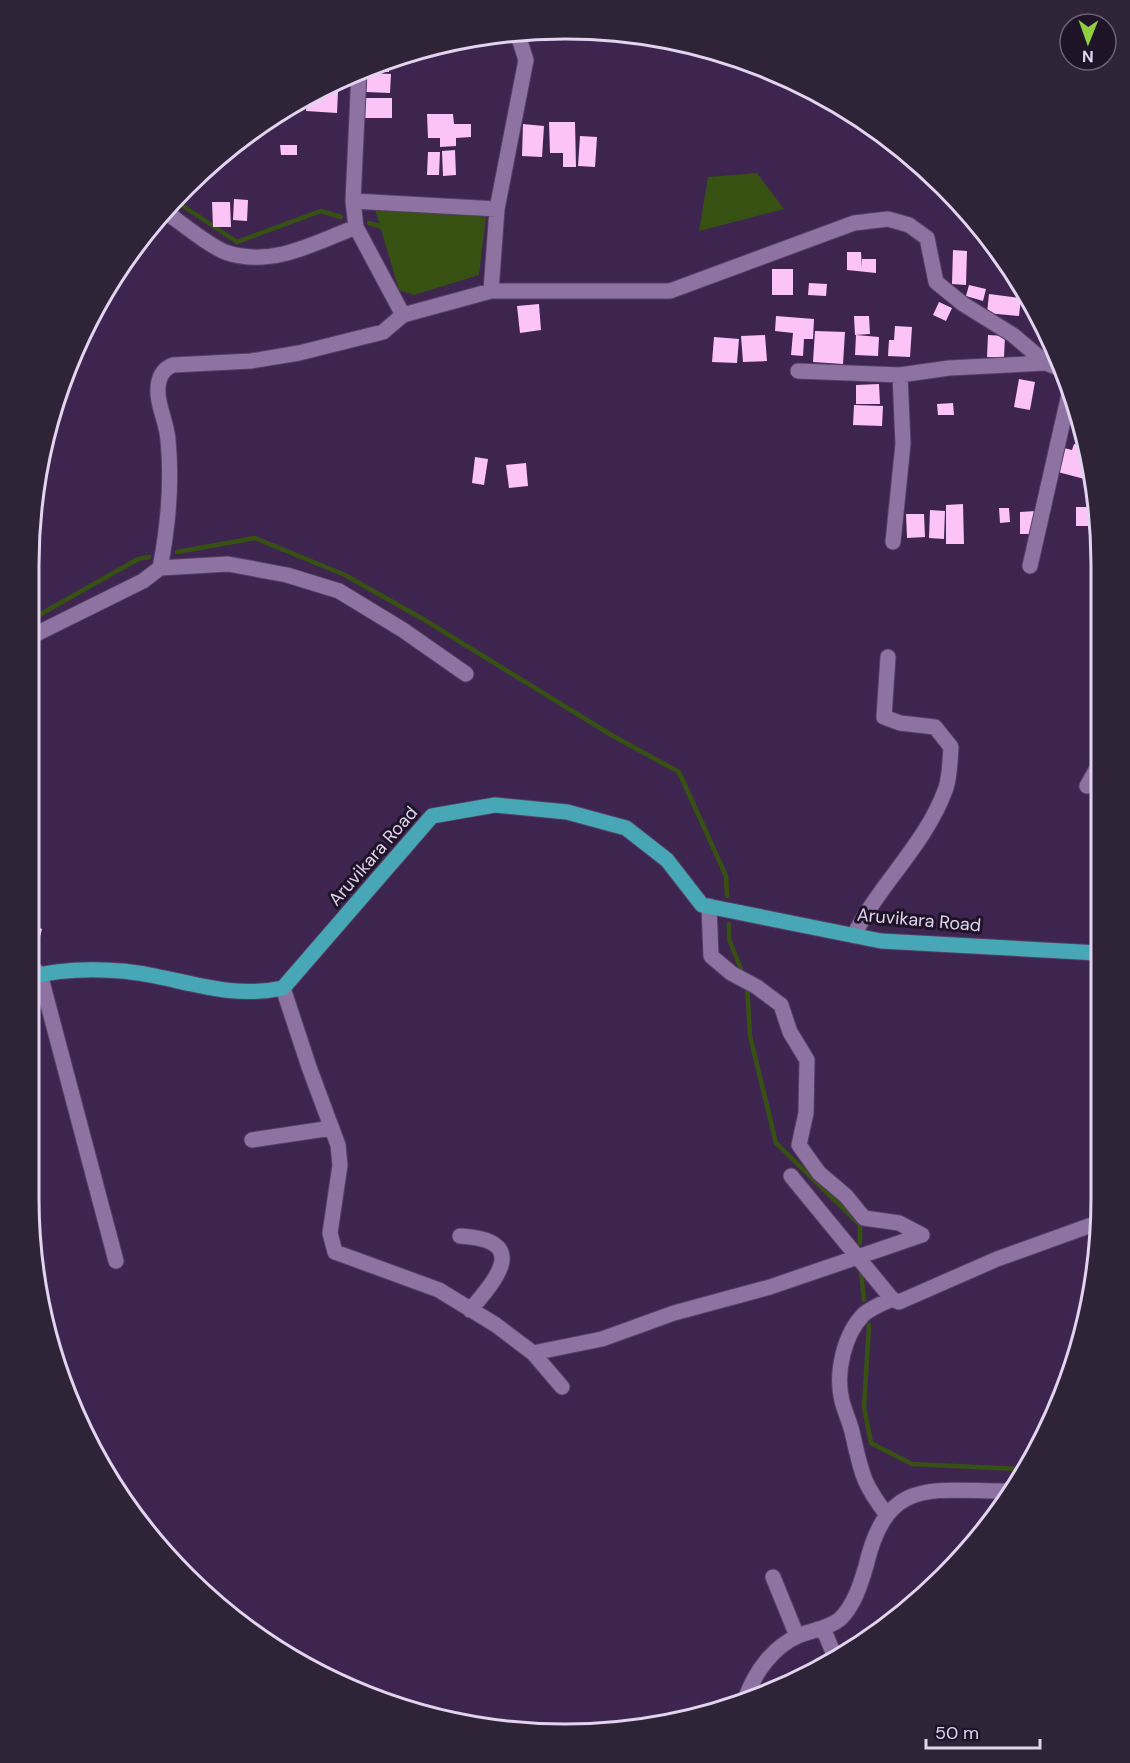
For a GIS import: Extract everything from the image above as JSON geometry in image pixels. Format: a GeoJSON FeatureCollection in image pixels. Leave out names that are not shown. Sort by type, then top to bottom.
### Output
{"type":"FeatureCollection","features":[{"type":"Feature","properties":{"kind":"main road","name":"Aruvikara Road"},"geometry":{"type":"LineString","coordinates":[[283,987],[432,816],[495,805],[567,812],[626,828],[667,860],[702,904],[709,906],[880,941],[1091,953]]}},
{"type":"Feature","properties":{"kind":"main road"},"geometry":{"type":"LineString","coordinates":[[39,972],[76,970],[152,975],[210,990],[253,992],[283,987]]}},
{"type":"Feature","properties":{"kind":"street"},"geometry":{"type":"LineString","coordinates":[[491,291],[497,208],[525,60],[520,41]]}},
{"type":"Feature","properties":{"kind":"street"},"geometry":{"type":"LineString","coordinates":[[359,81],[353,201],[356,227],[403,315]]}},
{"type":"Feature","properties":{"kind":"street"},"geometry":{"type":"LineString","coordinates":[[353,201],[497,208]]}},
{"type":"Feature","properties":{"kind":"street"},"geometry":{"type":"LineString","coordinates":[[172,216],[226,253],[255,258],[286,255],[356,227]]}},
{"type":"Feature","properties":{"kind":"street"},"geometry":{"type":"LineString","coordinates":[[160,568],[170,472],[168,436],[158,392],[158,382],[166,368],[173,365],[251,361],[299,353],[383,332],[403,315],[491,291],[670,291],[854,223],[888,219],[909,225],[927,238],[936,282],[963,304],[1014,335],[1051,365]]}},
{"type":"Feature","properties":{"kind":"street"},"geometry":{"type":"LineString","coordinates":[[798,371],[900,375],[949,368],[1046,363]]}},
{"type":"Feature","properties":{"kind":"street"},"geometry":{"type":"LineString","coordinates":[[894,542],[903,444],[900,375]]}},
{"type":"Feature","properties":{"kind":"street"},"geometry":{"type":"LineString","coordinates":[[1030,566],[1066,407]]}},
{"type":"Feature","properties":{"kind":"street"},"geometry":{"type":"LineString","coordinates":[[39,633],[143,581],[160,568],[228,564],[287,575],[339,591],[403,630],[466,674]]}},
{"type":"Feature","properties":{"kind":"street"},"geometry":{"type":"LineString","coordinates":[[854,935],[866,910],[932,820],[947,785],[951,747],[935,727],[900,723],[884,717],[888,657]]}},
{"type":"Feature","properties":{"kind":"street"},"geometry":{"type":"LineString","coordinates":[[1087,786],[1091,779]]}},
{"type":"Feature","properties":{"kind":"street"},"geometry":{"type":"LineString","coordinates":[[533,1353],[602,1339],[674,1313],[770,1287],[922,1235],[899,1222],[864,1218],[846,1196],[819,1173],[799,1145],[806,1113],[807,1060],[790,1032],[781,1005],[757,987],[731,973],[711,956],[709,906]]}},
{"type":"Feature","properties":{"kind":"street"},"geometry":{"type":"LineString","coordinates":[[283,987],[338,1145],[340,1165],[330,1233],[335,1252],[439,1290],[533,1353],[562,1387]]}},
{"type":"Feature","properties":{"kind":"street"},"geometry":{"type":"LineString","coordinates":[[39,993],[116,1261]]}},
{"type":"Feature","properties":{"kind":"street"},"geometry":{"type":"LineString","coordinates":[[252,1140],[332,1128]]}},
{"type":"Feature","properties":{"kind":"street"},"geometry":{"type":"LineString","coordinates":[[791,1176],[892,1299],[903,1302],[997,1259],[1090,1225]]}},
{"type":"Feature","properties":{"kind":"street"},"geometry":{"type":"LineString","coordinates":[[460,1236],[491,1241],[496,1244],[502,1256],[497,1279],[470,1310]]}},
{"type":"Feature","properties":{"kind":"street"},"geometry":{"type":"LineString","coordinates":[[886,1515],[867,1490],[842,1399],[840,1378],[852,1329],[865,1313],[892,1299]]}},
{"type":"Feature","properties":{"kind":"street"},"geometry":{"type":"LineString","coordinates":[[749,1690],[753,1680],[777,1649],[797,1636],[839,1620],[861,1583],[872,1539],[886,1515],[906,1497],[915,1493],[1001,1491]]}},
{"type":"Feature","properties":{"kind":"street"},"geometry":{"type":"LineString","coordinates":[[773,1577],[797,1636]]}},
{"type":"Feature","properties":{"kind":"street"},"geometry":{"type":"LineString","coordinates":[[818,1629],[825,1633],[833,1651]]}},
{"type":"Feature","properties":{"kind":"shaded area"},"geometry":{"type":"Polygon","coordinates":[[[757,173],[784,209],[699,231],[708,177],[757,173]]]}},
{"type":"Feature","properties":{"kind":"shaded area"},"geometry":{"type":"Polygon","coordinates":[[[374,206],[486,217],[479,275],[414,295],[399,290],[374,206]]]}},
{"type":"Feature","properties":{"kind":"building"},"geometry":{"type":"Polygon","coordinates":[[[379,73],[391,74],[390,93],[366,92],[367,78],[379,73]]]}},
{"type":"Feature","properties":{"kind":"building"},"geometry":{"type":"Polygon","coordinates":[[[338,92],[337,113],[306,111],[306,107],[338,92]]]}},
{"type":"Feature","properties":{"kind":"building"},"geometry":{"type":"Polygon","coordinates":[[[361,98],[392,98],[392,118],[361,118],[361,98]]]}},
{"type":"Feature","properties":{"kind":"building"},"geometry":{"type":"Polygon","coordinates":[[[427,114],[453,114],[454,124],[471,124],[471,137],[456,138],[456,146],[440,147],[440,138],[428,138],[427,114]]]}},
{"type":"Feature","properties":{"kind":"building"},"geometry":{"type":"Polygon","coordinates":[[[549,122],[575,122],[576,167],[563,167],[563,153],[550,153],[549,122]]]}},
{"type":"Feature","properties":{"kind":"building"},"geometry":{"type":"Polygon","coordinates":[[[523,124],[544,126],[542,157],[522,156],[523,124]]]}},
{"type":"Feature","properties":{"kind":"building"},"geometry":{"type":"Polygon","coordinates":[[[580,136],[597,137],[595,167],[578,166],[580,136]]]}},
{"type":"Feature","properties":{"kind":"building"},"geometry":{"type":"Polygon","coordinates":[[[280,145],[297,145],[297,155],[281,155],[280,145]]]}},
{"type":"Feature","properties":{"kind":"building"},"geometry":{"type":"Polygon","coordinates":[[[455,150],[456,175],[443,176],[442,151],[455,150]]]}},
{"type":"Feature","properties":{"kind":"building"},"geometry":{"type":"Polygon","coordinates":[[[428,152],[440,152],[439,175],[427,175],[428,152]]]}},
{"type":"Feature","properties":{"kind":"building"},"geometry":{"type":"Polygon","coordinates":[[[234,199],[248,200],[247,221],[233,220],[234,199]]]}},
{"type":"Feature","properties":{"kind":"building"},"geometry":{"type":"Polygon","coordinates":[[[212,202],[230,202],[231,227],[213,227],[212,202]]]}},
{"type":"Feature","properties":{"kind":"building"},"geometry":{"type":"Polygon","coordinates":[[[953,250],[967,251],[966,285],[952,284],[953,250]]]}},
{"type":"Feature","properties":{"kind":"building"},"geometry":{"type":"Polygon","coordinates":[[[847,252],[861,252],[862,268],[862,259],[876,259],[876,273],[847,270],[847,252]]]}},
{"type":"Feature","properties":{"kind":"building"},"geometry":{"type":"Polygon","coordinates":[[[772,269],[793,269],[793,295],[772,295],[772,269]]]}},
{"type":"Feature","properties":{"kind":"building"},"geometry":{"type":"Polygon","coordinates":[[[809,283],[827,284],[826,296],[808,295],[809,283]]]}},
{"type":"Feature","properties":{"kind":"building"},"geometry":{"type":"Polygon","coordinates":[[[969,285],[986,289],[983,301],[966,296],[969,285]]]}},
{"type":"Feature","properties":{"kind":"building"},"geometry":{"type":"Polygon","coordinates":[[[989,294],[1018,298],[1021,301],[1019,316],[987,313],[989,294]]]}},
{"type":"Feature","properties":{"kind":"building"},"geometry":{"type":"Polygon","coordinates":[[[939,302],[952,308],[946,321],[933,315],[939,302]]]}},
{"type":"Feature","properties":{"kind":"building"},"geometry":{"type":"Polygon","coordinates":[[[539,304],[541,330],[520,333],[517,306],[539,304]]]}},
{"type":"Feature","properties":{"kind":"building"},"geometry":{"type":"Polygon","coordinates":[[[776,316],[814,319],[813,339],[804,339],[803,356],[791,355],[793,333],[775,331],[776,316]]]}},
{"type":"Feature","properties":{"kind":"building"},"geometry":{"type":"Polygon","coordinates":[[[854,316],[869,316],[870,334],[855,335],[854,316]]]}},
{"type":"Feature","properties":{"kind":"building"},"geometry":{"type":"Polygon","coordinates":[[[895,326],[912,327],[910,357],[888,356],[889,340],[894,340],[895,326]]]}},
{"type":"Feature","properties":{"kind":"building"},"geometry":{"type":"Polygon","coordinates":[[[815,331],[845,332],[843,364],[813,362],[815,331]]]}},
{"type":"Feature","properties":{"kind":"building"},"geometry":{"type":"Polygon","coordinates":[[[765,335],[767,361],[743,362],[741,336],[765,335]]]}},
{"type":"Feature","properties":{"kind":"building"},"geometry":{"type":"Polygon","coordinates":[[[856,335],[879,337],[878,356],[855,355],[856,335]]]}},
{"type":"Feature","properties":{"kind":"building"},"geometry":{"type":"Polygon","coordinates":[[[988,335],[1005,336],[1004,358],[987,357],[988,335]]]}},
{"type":"Feature","properties":{"kind":"building"},"geometry":{"type":"Polygon","coordinates":[[[714,337],[739,339],[737,363],[712,362],[714,337]]]}},
{"type":"Feature","properties":{"kind":"building"},"geometry":{"type":"Polygon","coordinates":[[[1019,379],[1035,382],[1030,410],[1014,407],[1019,379]]]}},
{"type":"Feature","properties":{"kind":"building"},"geometry":{"type":"Polygon","coordinates":[[[879,384],[880,404],[856,404],[856,385],[879,384]]]}},
{"type":"Feature","properties":{"kind":"building"},"geometry":{"type":"Polygon","coordinates":[[[953,403],[954,415],[938,415],[937,404],[953,403]]]}},
{"type":"Feature","properties":{"kind":"building"},"geometry":{"type":"Polygon","coordinates":[[[854,405],[883,406],[882,426],[853,425],[854,405]]]}},
{"type":"Feature","properties":{"kind":"building"},"geometry":{"type":"Polygon","coordinates":[[[1074,444],[1077,445],[1083,479],[1054,471],[1060,447],[1072,450],[1074,444]]]}},
{"type":"Feature","properties":{"kind":"building"},"geometry":{"type":"Polygon","coordinates":[[[475,457],[488,459],[484,485],[472,483],[475,457]]]}},
{"type":"Feature","properties":{"kind":"building"},"geometry":{"type":"Polygon","coordinates":[[[526,463],[528,486],[509,488],[506,465],[526,463]]]}},
{"type":"Feature","properties":{"kind":"building"},"geometry":{"type":"Polygon","coordinates":[[[963,504],[964,544],[946,544],[946,505],[963,504]]]}},
{"type":"Feature","properties":{"kind":"building"},"geometry":{"type":"Polygon","coordinates":[[[1076,507],[1087,507],[1089,526],[1076,526],[1076,507]]]}},
{"type":"Feature","properties":{"kind":"building"},"geometry":{"type":"Polygon","coordinates":[[[999,508],[1009,508],[1010,522],[1000,523],[999,508]]]}},
{"type":"Feature","properties":{"kind":"building"},"geometry":{"type":"Polygon","coordinates":[[[930,510],[945,511],[944,539],[929,538],[930,510]]]}},
{"type":"Feature","properties":{"kind":"building"},"geometry":{"type":"Polygon","coordinates":[[[1036,511],[1037,534],[1020,534],[1020,512],[1036,511]]]}},
{"type":"Feature","properties":{"kind":"building"},"geometry":{"type":"Polygon","coordinates":[[[906,514],[924,514],[925,537],[907,538],[906,514]]]}},
{"type":"Feature","properties":{"kind":"waterway"},"geometry":{"type":"LineString","coordinates":[[182,205],[237,242],[321,211],[341,217]]}},
{"type":"Feature","properties":{"kind":"waterway"},"geometry":{"type":"LineString","coordinates":[[369,223],[383,227]]}},
{"type":"Feature","properties":{"kind":"waterway"},"geometry":{"type":"LineString","coordinates":[[177,552],[255,538],[345,575],[423,619],[613,736],[679,772],[726,876],[727,896]]}},
{"type":"Feature","properties":{"kind":"waterway"},"geometry":{"type":"LineString","coordinates":[[39,615],[138,559],[149,557]]}},
{"type":"Feature","properties":{"kind":"waterway"},"geometry":{"type":"LineString","coordinates":[[729,924],[729,939],[743,974]]}},
{"type":"Feature","properties":{"kind":"waterway"},"geometry":{"type":"LineString","coordinates":[[747,984],[750,1036],[776,1143],[860,1225],[860,1243]]}},
{"type":"Feature","properties":{"kind":"waterway"},"geometry":{"type":"LineString","coordinates":[[861,1269],[864,1300]]}},
{"type":"Feature","properties":{"kind":"waterway"},"geometry":{"type":"LineString","coordinates":[[869,1325],[864,1407],[871,1443],[912,1464],[1016,1469]]}}]}
